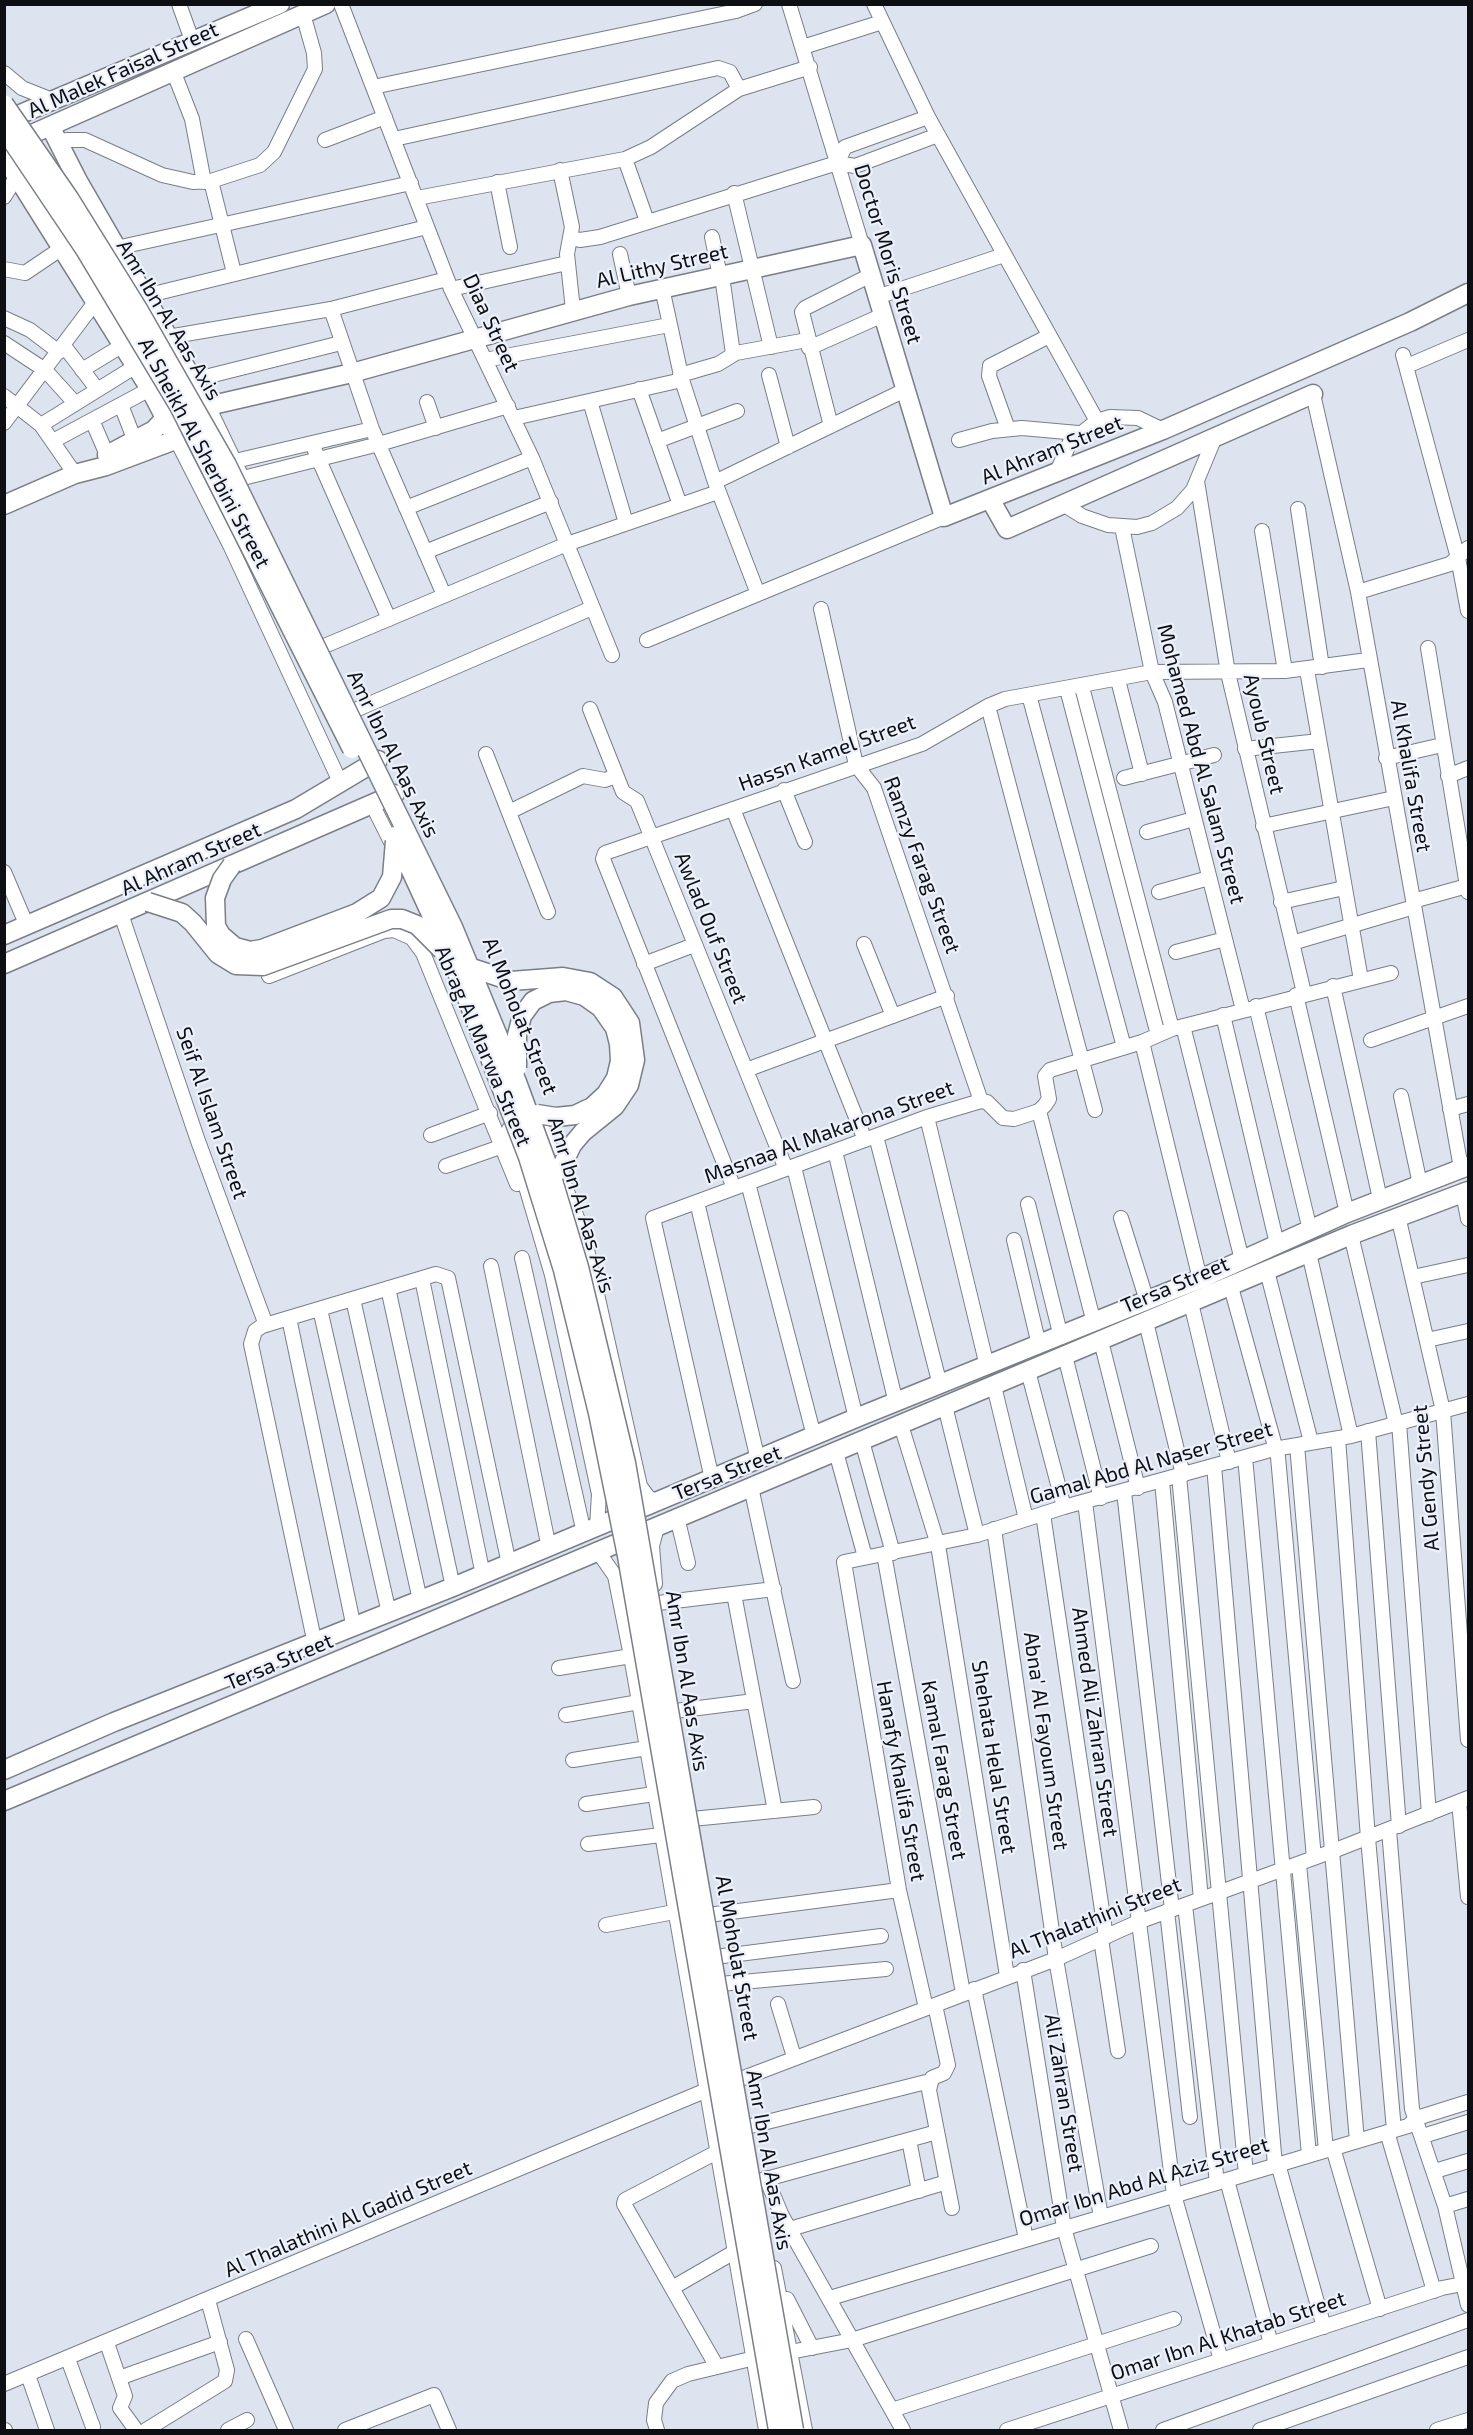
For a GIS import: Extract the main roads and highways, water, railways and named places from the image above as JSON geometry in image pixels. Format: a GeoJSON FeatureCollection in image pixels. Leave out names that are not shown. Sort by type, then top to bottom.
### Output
{"type":"FeatureCollection","features":[{"type":"Feature","properties":{"kind":"main road","name":"Al Malek Faisal Street"},"geometry":{"type":"LineString","coordinates":[[4,121],[193,43],[247,11],[280,4]]}},
{"type":"Feature","properties":{"kind":"main road","name":"Al Malek Faisal Street"},"geometry":{"type":"LineString","coordinates":[[4,146],[174,73],[326,4]]}},
{"type":"Feature","properties":{"kind":"main road","name":"Amr Ibn Al Aas Axis"},"geometry":{"type":"LineString","coordinates":[[4,104],[69,198],[138,309],[211,435],[453,927],[461,964],[531,1166],[563,1270],[598,1413],[627,1556],[778,2430]]}},
{"type":"Feature","properties":{"kind":"main road","name":"Al Sheikh Al Sherbini Street"},"geometry":{"type":"LineString","coordinates":[[50,126],[78,181],[208,406]]}},
{"type":"Feature","properties":{"kind":"main road","name":"Amr Ibn Al Aas Axis"},"geometry":{"type":"LineString","coordinates":[[4,129],[92,261],[179,406],[461,964],[517,1082],[552,1178],[579,1267],[626,1463],[794,2430]]}},
{"type":"Feature","properties":{"kind":"main road","name":"Al Sheikh Al Sherbini Street"},"geometry":{"type":"LineString","coordinates":[[4,156],[40,208],[62,248],[150,389],[175,437],[170,442],[106,466],[80,472]]}},
{"type":"Feature","properties":{"kind":"main road"},"geometry":{"type":"LineString","coordinates":[[40,208],[39,190],[51,177],[70,176],[78,181]]}},
{"type":"Feature","properties":{"kind":"main road","name":"Al Lithy Street"},"geometry":{"type":"LineString","coordinates":[[208,406],[352,373],[629,296],[862,245]]}},
{"type":"Feature","properties":{"kind":"main road","name":"Doctor Moris Street"},"geometry":{"type":"LineString","coordinates":[[862,245],[944,517]]}},
{"type":"Feature","properties":{"kind":"main road","name":"Al Ahram Street"},"geometry":{"type":"LineString","coordinates":[[944,517],[1163,430],[1410,322],[1468,292]]}},
{"type":"Feature","properties":{"kind":"main road"},"geometry":{"type":"LineString","coordinates":[[990,499],[1007,529],[1313,394]]}},
{"type":"Feature","properties":{"kind":"main road"},"geometry":{"type":"LineString","coordinates":[[4,505],[80,472],[154,430],[165,418]]}},
{"type":"Feature","properties":{"kind":"main road","name":"Al Ahram Street"},"geometry":{"type":"LineString","coordinates":[[4,935],[296,809],[378,760]]}},
{"type":"Feature","properties":{"kind":"main road","name":"Al Ahram Street"},"geometry":{"type":"LineString","coordinates":[[4,964],[395,794]]}},
{"type":"Feature","properties":{"kind":"main road"},"geometry":{"type":"LineString","coordinates":[[232,865],[222,879],[215,898],[216,926],[221,935],[235,947],[250,951],[262,949],[357,913],[381,898],[393,871],[395,836]]}},
{"type":"Feature","properties":{"kind":"main road"},"geometry":{"type":"LineString","coordinates":[[148,902],[182,913],[194,922],[218,954],[236,965],[263,966],[371,924],[402,919],[417,925],[461,964],[511,981],[563,976],[590,982],[613,997],[630,1023],[635,1054],[629,1085],[615,1106],[583,1132],[572,1145],[560,1170]]}},
{"type":"Feature","properties":{"kind":"main road"},"geometry":{"type":"LineString","coordinates":[[517,1082],[519,1024],[533,1002],[549,993],[566,991],[584,996],[601,1008],[615,1028],[619,1044],[618,1070],[612,1086],[600,1101],[575,1115],[556,1117],[537,1114]]}},
{"type":"Feature","properties":{"kind":"main road","name":"Tersa Street"},"geometry":{"type":"LineString","coordinates":[[4,1770],[114,1722],[315,1644],[856,1418],[1094,1323],[1380,1199],[1465,1167]]}},
{"type":"Feature","properties":{"kind":"main road","name":"Tersa Street"},"geometry":{"type":"LineString","coordinates":[[4,1801],[1351,1235],[1466,1192]]}},
{"type":"Feature","properties":{"kind":"main road"},"geometry":{"type":"LineString","coordinates":[[114,1722],[107,1731],[112,1743],[142,1744]]}},
{"type":"Feature","properties":{"kind":"main road"},"geometry":{"type":"LineString","coordinates":[[49,1750],[79,1754],[84,1760],[83,1769]]}}]}
